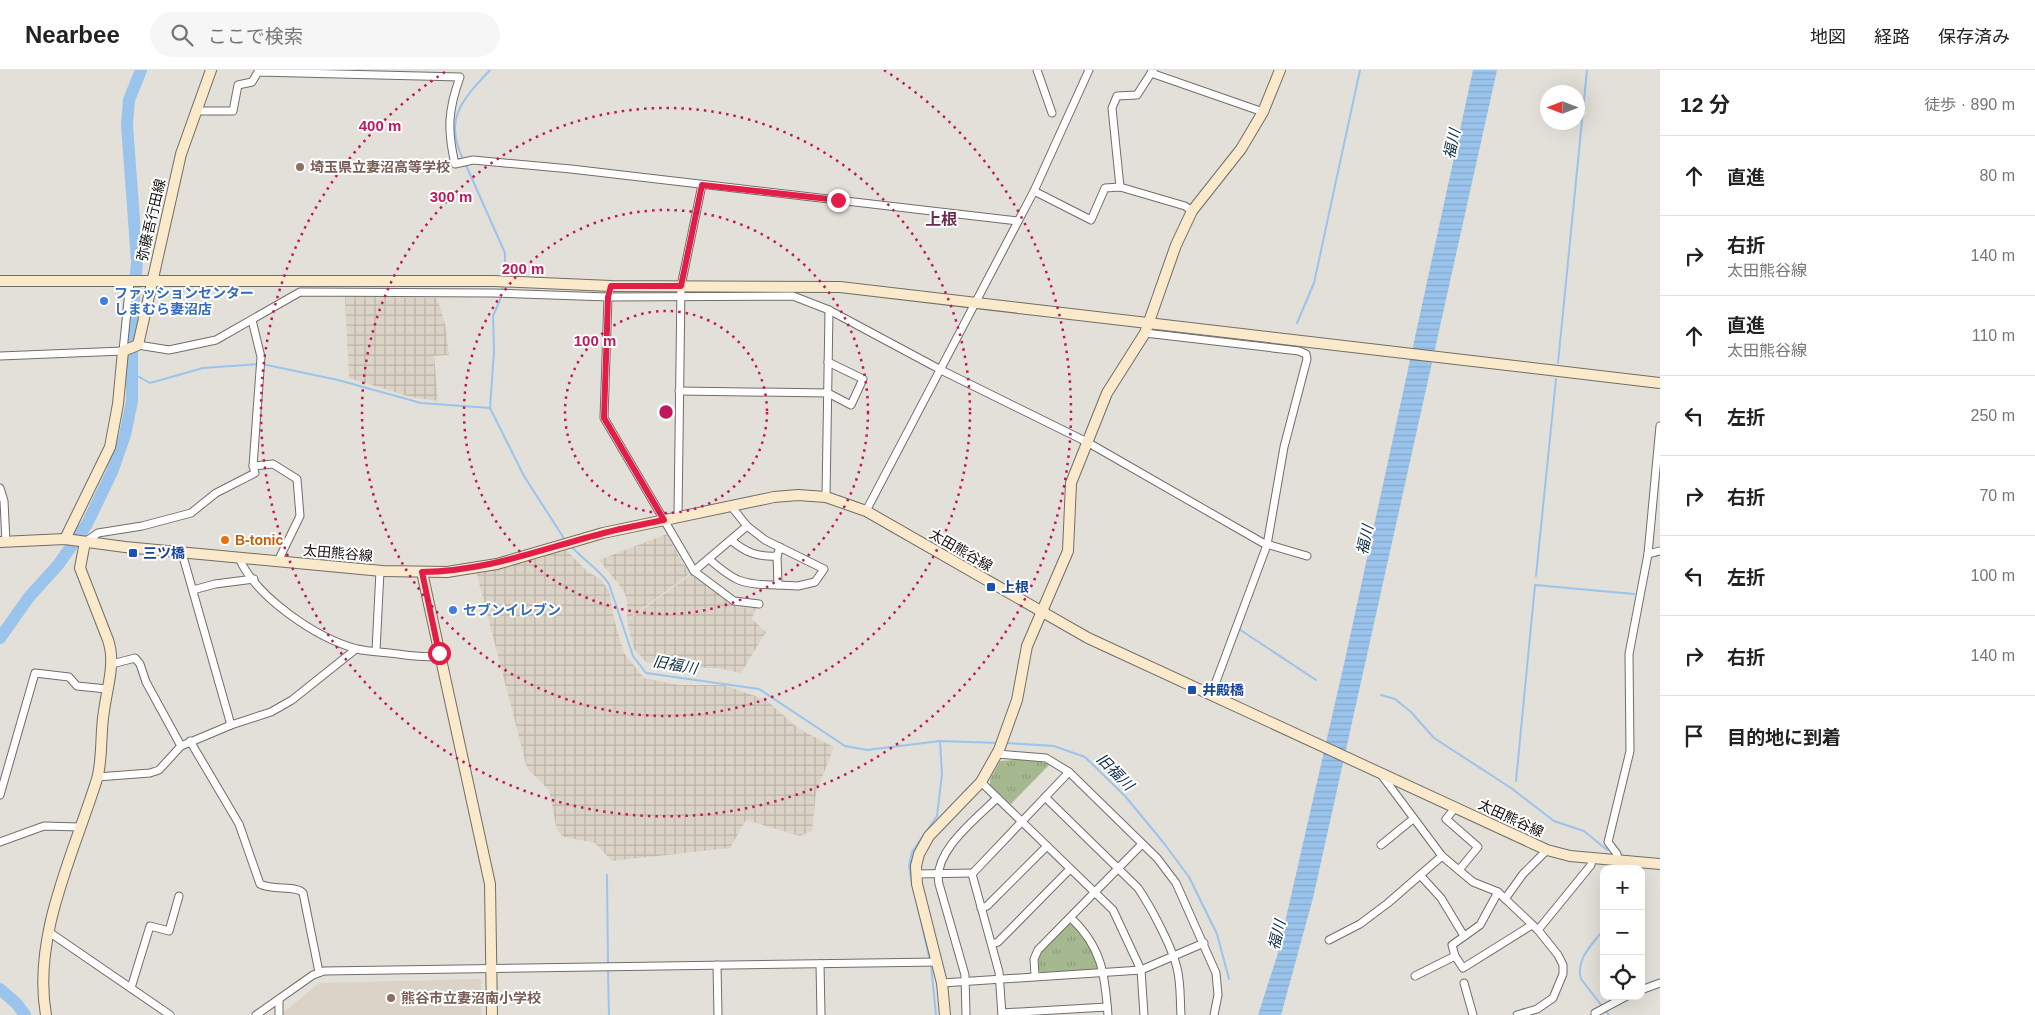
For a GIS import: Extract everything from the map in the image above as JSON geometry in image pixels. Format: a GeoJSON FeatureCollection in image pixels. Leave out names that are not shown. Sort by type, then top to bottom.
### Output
{"type":"FeatureCollection","features":[{"type":"Feature","properties":{"kind":"street","name":"弥藤吾行田線"},"geometry":{"type":"LineString","coordinates":[[138,345],[181,154],[211,70]]}},
{"type":"Feature","properties":{"kind":"street"},"geometry":{"type":"LineString","coordinates":[[1037,70],[1052,114]]}},
{"type":"Feature","properties":{"kind":"street"},"geometry":{"type":"LineString","coordinates":[[866,511],[1034,191],[1089,70]]}},
{"type":"Feature","properties":{"kind":"street"},"geometry":{"type":"LineString","coordinates":[[945,1015],[938,962],[923,910],[916,874],[919,854],[929,836],[981,782],[999,752],[1017,700],[1027,646],[1068,550],[1071,483],[1106,393],[1147,328],[1176,245],[1192,211],[1241,149],[1263,112],[1280,70]]}},
{"type":"Feature","properties":{"kind":"street"},"geometry":{"type":"LineString","coordinates":[[195,111],[222,113],[233,111],[238,84],[252,82],[258,72],[263,71],[460,77],[451,101],[448,125],[455,164],[472,160],[571,169],[1018,221]]}},
{"type":"Feature","properties":{"kind":"street"},"geometry":{"type":"LineString","coordinates":[[1120,187],[1112,108],[1117,96],[1137,95],[1152,72],[1263,112]]}},
{"type":"Feature","properties":{"kind":"street"},"geometry":{"type":"LineString","coordinates":[[678,516],[681,286],[702,185]]}},
{"type":"Feature","properties":{"kind":"street"},"geometry":{"type":"LineString","coordinates":[[1034,191],[1091,220],[1104,188],[1120,187],[1185,206],[1192,211]]}},
{"type":"Feature","properties":{"kind":"street"},"geometry":{"type":"LineString","coordinates":[[0,281],[494,281],[611,286],[840,287],[977,302],[1299,351],[1306,354],[1306,360],[1284,447],[1267,544],[1211,695]]}},
{"type":"Feature","properties":{"kind":"street"},"geometry":{"type":"LineString","coordinates":[[0,488],[4,508],[3,542],[67,539],[110,447],[118,404],[130,281]]}},
{"type":"Feature","properties":{"kind":"street"},"geometry":{"type":"LineString","coordinates":[[611,286],[608,297],[604,418],[694,571],[734,601],[759,604]]}},
{"type":"Feature","properties":{"kind":"street"},"geometry":{"type":"LineString","coordinates":[[0,356],[122,351],[138,345],[169,350],[190,347],[216,340],[300,292],[493,293],[681,298],[793,296],[829,310],[941,370],[1087,442],[1267,544],[1307,556]]}},
{"type":"Feature","properties":{"kind":"street"},"geometry":{"type":"LineString","coordinates":[[826,497],[829,310]]}},
{"type":"Feature","properties":{"kind":"street"},"geometry":{"type":"LineString","coordinates":[[46,1015],[44,986],[49,932],[54,907],[97,777],[107,689],[112,664],[112,652],[80,568],[83,542],[98,532],[142,526],[191,513],[216,494],[255,473],[253,466],[261,357],[252,320]]}},
{"type":"Feature","properties":{"kind":"street"},"geometry":{"type":"LineString","coordinates":[[1147,328],[1395,351],[1660,383]]}},
{"type":"Feature","properties":{"kind":"street"},"geometry":{"type":"LineString","coordinates":[[679,391],[828,393],[851,405],[863,379],[828,362]]}},
{"type":"Feature","properties":{"kind":"street"},"geometry":{"type":"LineString","coordinates":[[1618,860],[1617,854],[1608,842],[1630,751],[1628,659],[1648,554],[1660,426]]}},
{"type":"Feature","properties":{"kind":"street"},"geometry":{"type":"LineString","coordinates":[[253,466],[274,464],[297,479],[300,516],[278,562]]}},
{"type":"Feature","properties":{"kind":"street","name":"太田熊谷線"},"geometry":{"type":"LineString","coordinates":[[67,539],[278,562],[380,571],[422,572],[471,569],[678,516],[731,506],[798,494],[826,497],[866,511],[1088,638],[1547,850],[1564,855],[1660,864]]}},
{"type":"Feature","properties":{"kind":"street"},"geometry":{"type":"LineString","coordinates":[[709,559],[732,579],[756,585],[798,586],[815,582],[824,569],[765,540],[747,526],[731,506]]}},
{"type":"Feature","properties":{"kind":"street"},"geometry":{"type":"LineString","coordinates":[[694,571],[747,526]]}},
{"type":"Feature","properties":{"kind":"street"},"geometry":{"type":"LineString","coordinates":[[731,540],[741,548],[758,556],[777,556]]}},
{"type":"Feature","properties":{"kind":"street"},"geometry":{"type":"LineString","coordinates":[[778,585],[777,556],[780,547]]}},
{"type":"Feature","properties":{"kind":"street"},"geometry":{"type":"LineString","coordinates":[[1648,554],[1660,551]]}},
{"type":"Feature","properties":{"kind":"street"},"geometry":{"type":"LineString","coordinates":[[182,552],[231,725]]}},
{"type":"Feature","properties":{"kind":"street"},"geometry":{"type":"LineString","coordinates":[[239,558],[261,591],[287,613],[324,635],[356,649],[424,657],[440,656]]}},
{"type":"Feature","properties":{"kind":"street"},"geometry":{"type":"LineString","coordinates":[[376,651],[380,571]]}},
{"type":"Feature","properties":{"kind":"street"},"geometry":{"type":"LineString","coordinates":[[422,572],[490,884],[492,1015]]}},
{"type":"Feature","properties":{"kind":"street"},"geometry":{"type":"LineString","coordinates":[[193,590],[215,584],[254,580]]}},
{"type":"Feature","properties":{"kind":"street"},"geometry":{"type":"LineString","coordinates":[[97,777],[150,773],[159,770],[181,746],[190,741],[271,712],[292,700],[356,649]]}},
{"type":"Feature","properties":{"kind":"street"},"geometry":{"type":"LineString","coordinates":[[112,664],[135,658],[140,664],[146,682],[181,746]]}},
{"type":"Feature","properties":{"kind":"street"},"geometry":{"type":"LineString","coordinates":[[0,795],[35,673],[70,677],[77,686],[107,689]]}},
{"type":"Feature","properties":{"kind":"street"},"geometry":{"type":"LineString","coordinates":[[190,741],[239,824],[260,884],[277,889],[297,889],[304,893],[319,972]]}},
{"type":"Feature","properties":{"kind":"street"},"geometry":{"type":"LineString","coordinates":[[999,752],[1046,758],[1069,772],[1162,864],[1176,883],[1204,943],[1217,981],[1217,1002],[1214,1015]]}},
{"type":"Feature","properties":{"kind":"street"},"geometry":{"type":"LineString","coordinates":[[1069,772],[973,873],[972,878],[1000,978],[1002,1014],[1107,1011],[1104,973],[1090,938],[1071,918]]}},
{"type":"Feature","properties":{"kind":"street"},"geometry":{"type":"LineString","coordinates":[[1380,773],[1442,856],[1473,882],[1498,892],[1535,927],[1563,965],[1562,974],[1553,998],[1538,1012],[1517,1015]]}},
{"type":"Feature","properties":{"kind":"street"},"geometry":{"type":"LineString","coordinates":[[981,782],[1116,916],[1141,970],[1144,1015]]}},
{"type":"Feature","properties":{"kind":"street"},"geometry":{"type":"LineString","coordinates":[[1045,797],[1138,888],[1146,899],[1173,957],[1178,976],[1181,1015]]}},
{"type":"Feature","properties":{"kind":"street"},"geometry":{"type":"LineString","coordinates":[[966,1015],[966,981],[938,874],[940,861],[948,849],[997,798]]}},
{"type":"Feature","properties":{"kind":"street"},"geometry":{"type":"LineString","coordinates":[[1455,808],[1446,819],[1478,847],[1459,870]]}},
{"type":"Feature","properties":{"kind":"street"},"geometry":{"type":"LineString","coordinates":[[1381,845],[1413,819]]}},
{"type":"Feature","properties":{"kind":"street"},"geometry":{"type":"LineString","coordinates":[[0,841],[44,826],[80,827]]}},
{"type":"Feature","properties":{"kind":"street"},"geometry":{"type":"LineString","coordinates":[[1035,976],[1035,956],[1142,844]]}},
{"type":"Feature","properties":{"kind":"street"},"geometry":{"type":"LineString","coordinates":[[981,908],[987,906],[1047,846]]}},
{"type":"Feature","properties":{"kind":"street"},"geometry":{"type":"LineString","coordinates":[[1505,899],[1523,874],[1547,850]]}},
{"type":"Feature","properties":{"kind":"street"},"geometry":{"type":"LineString","coordinates":[[1329,940],[1360,924],[1442,856]]}},
{"type":"Feature","properties":{"kind":"street"},"geometry":{"type":"LineString","coordinates":[[1498,892],[1480,925],[1452,945],[1463,968],[1535,927],[1591,865],[1592,858]]}},
{"type":"Feature","properties":{"kind":"street"},"geometry":{"type":"LineString","coordinates":[[992,944],[998,942],[1070,869]]}},
{"type":"Feature","properties":{"kind":"street"},"geometry":{"type":"LineString","coordinates":[[916,874],[973,873]]}},
{"type":"Feature","properties":{"kind":"street"},"geometry":{"type":"LineString","coordinates":[[1420,875],[1441,898],[1464,936]]}},
{"type":"Feature","properties":{"kind":"street"},"geometry":{"type":"LineString","coordinates":[[131,988],[150,926],[169,931],[178,896]]}},
{"type":"Feature","properties":{"kind":"street"},"geometry":{"type":"LineString","coordinates":[[49,932],[170,1015]]}},
{"type":"Feature","properties":{"kind":"street"},"geometry":{"type":"LineString","coordinates":[[942,983],[1141,970],[1204,943]]}},
{"type":"Feature","properties":{"kind":"street"},"geometry":{"type":"LineString","coordinates":[[1415,976],[1456,956]]}},
{"type":"Feature","properties":{"kind":"street"},"geometry":{"type":"LineString","coordinates":[[256,1015],[319,972],[938,962]]}},
{"type":"Feature","properties":{"kind":"street"},"geometry":{"type":"LineString","coordinates":[[820,964],[821,1015]]}},
{"type":"Feature","properties":{"kind":"street"},"geometry":{"type":"LineString","coordinates":[[717,965],[718,1015]]}},
{"type":"Feature","properties":{"kind":"street"},"geometry":{"type":"LineString","coordinates":[[1645,989],[1660,983]]}},
{"type":"Feature","properties":{"kind":"street"},"geometry":{"type":"LineString","coordinates":[[1464,984],[1473,1015]]}},
{"type":"Feature","properties":{"kind":"street"},"geometry":{"type":"LineString","coordinates":[[279,1000],[279,1015]]}},
{"type":"Feature","properties":{"kind":"street"},"geometry":{"type":"LineString","coordinates":[[1595,1014],[1620,1000]]}},
{"type":"Feature","properties":{"kind":"shaded area"},"geometry":{"type":"Polygon","coordinates":[[[345,296],[437,298],[445,324],[449,355],[434,356],[438,401],[411,397],[349,378],[345,296]]]}},
{"type":"Feature","properties":{"kind":"shaded area"},"geometry":{"type":"Polygon","coordinates":[[[667,534],[683,564],[692,572],[627,620],[627,601],[624,591],[599,560],[667,534]]]}},
{"type":"Feature","properties":{"kind":"shaded area"},"geometry":{"type":"Polygon","coordinates":[[[566,550],[587,571],[601,580],[609,591],[614,619],[624,653],[644,678],[679,685],[724,685],[766,700],[799,729],[834,747],[816,793],[812,831],[800,836],[746,820],[730,848],[612,861],[595,843],[564,837],[557,831],[549,790],[527,768],[476,571],[566,550]]]}},
{"type":"Feature","properties":{"kind":"shaded area"},"geometry":{"type":"Polygon","coordinates":[[[693,573],[720,596],[737,607],[756,608],[752,619],[766,632],[741,673],[717,668],[686,668],[647,663],[634,649],[627,621],[693,573]]]}},
{"type":"Feature","properties":{"kind":"shaded area","name":"熊谷市立妻沼南小学校"},"geometry":{"type":"Polygon","coordinates":[[[481,979],[481,1015],[284,1015],[284,1012],[319,983],[481,979]]]}},
{"type":"Feature","properties":{"kind":"green space"},"geometry":{"type":"Polygon","coordinates":[[[1028,759],[1050,764],[1011,804],[990,786],[990,779],[1000,761],[1028,759]]]}},
{"type":"Feature","properties":{"kind":"green space"},"geometry":{"type":"Polygon","coordinates":[[[1074,923],[1085,935],[1100,966],[1097,970],[1041,972],[1038,970],[1039,954],[1069,924],[1074,923]]]}},
{"type":"Feature","properties":{"kind":"water"},"geometry":{"type":"Polygon","coordinates":[[[1473,70],[1497,70],[1313,898],[1281,1015],[1258,1015],[1278,953],[1346,655],[1473,70]]]}},
{"type":"Feature","properties":{"kind":"waterway"},"geometry":{"type":"LineString","coordinates":[[0,638],[29,597],[58,565],[87,524],[112,472],[125,435],[132,401],[132,321],[137,261],[127,125],[129,100],[141,70]]}},
{"type":"Feature","properties":{"kind":"waterway","name":"旧福川"},"geometry":{"type":"LineString","coordinates":[[463,159],[457,145],[455,132],[459,110],[464,100],[490,70]]}},
{"type":"Feature","properties":{"kind":"waterway"},"geometry":{"type":"LineString","coordinates":[[1297,323],[1314,283],[1360,70]]}},
{"type":"Feature","properties":{"kind":"waterway"},"geometry":{"type":"LineString","coordinates":[[1558,363],[1587,70]]}},
{"type":"Feature","properties":{"kind":"waterway","name":"旧福川"},"geometry":{"type":"LineString","coordinates":[[465,163],[505,253],[505,278]]}},
{"type":"Feature","properties":{"kind":"waterway","name":"旧福川"},"geometry":{"type":"LineString","coordinates":[[503,285],[500,300],[493,316],[494,351],[490,408],[524,476],[565,540]]}},
{"type":"Feature","properties":{"kind":"waterway"},"geometry":{"type":"LineString","coordinates":[[132,373],[150,383],[203,368],[258,364]]}},
{"type":"Feature","properties":{"kind":"waterway"},"geometry":{"type":"LineString","coordinates":[[262,364],[338,380],[421,403],[490,408]]}},
{"type":"Feature","properties":{"kind":"waterway"},"geometry":{"type":"LineString","coordinates":[[1536,576],[1556,379]]}},
{"type":"Feature","properties":{"kind":"waterway","name":"旧福川"},"geometry":{"type":"LineString","coordinates":[[570,545],[609,584],[633,656],[646,673],[759,689],[845,746],[867,750],[940,741],[999,743]]}},
{"type":"Feature","properties":{"kind":"waterway"},"geometry":{"type":"LineString","coordinates":[[1516,781],[1535,585],[1634,594]]}},
{"type":"Feature","properties":{"kind":"waterway"},"geometry":{"type":"LineString","coordinates":[[1239,629],[1316,680]]}},
{"type":"Feature","properties":{"kind":"waterway"},"geometry":{"type":"LineString","coordinates":[[1381,695],[1395,699],[1411,712],[1434,738],[1511,788],[1554,821],[1584,831],[1607,850]]}},
{"type":"Feature","properties":{"kind":"waterway"},"geometry":{"type":"LineString","coordinates":[[912,885],[909,866],[912,852],[937,816],[942,774],[940,741]]}},
{"type":"Feature","properties":{"kind":"waterway","name":"旧福川"},"geometry":{"type":"LineString","coordinates":[[1006,743],[1054,746],[1085,757],[1125,796],[1189,877],[1217,934],[1229,979]]}},
{"type":"Feature","properties":{"kind":"waterway"},"geometry":{"type":"LineString","coordinates":[[607,875],[608,965]]}},
{"type":"Feature","properties":{"kind":"waterway"},"geometry":{"type":"LineString","coordinates":[[915,895],[930,961]]}},
{"type":"Feature","properties":{"kind":"waterway"},"geometry":{"type":"LineString","coordinates":[[1600,934],[1586,952],[1580,972],[1581,979],[1609,1015]]}},
{"type":"Feature","properties":{"kind":"waterway"},"geometry":{"type":"LineString","coordinates":[[931,965],[936,1015]]}},
{"type":"Feature","properties":{"kind":"waterway"},"geometry":{"type":"LineString","coordinates":[[608,970],[609,1015]]}},
{"type":"Feature","properties":{"kind":"waterway"},"geometry":{"type":"LineString","coordinates":[[0,989],[17,1004],[25,1015]]}},
{"type":"Feature","properties":{"kind":"place","name":"埼玉県立妻沼高等学校"},"geometry":{"type":"Point","coordinates":[300,167]}},
{"type":"Feature","properties":{"kind":"place","name":"ファッションセンター しまむら妻沼店"},"geometry":{"type":"Point","coordinates":[104,301]}},
{"type":"Feature","properties":{"kind":"place","name":"B-tonic"},"geometry":{"type":"Point","coordinates":[225,540]}},
{"type":"Feature","properties":{"kind":"place","name":"三ツ橋"},"geometry":{"type":"Point","coordinates":[133,553]}},
{"type":"Feature","properties":{"kind":"place","name":"上根"},"geometry":{"type":"Point","coordinates":[991,587]}},
{"type":"Feature","properties":{"kind":"place","name":"セブンイレブン"},"geometry":{"type":"Point","coordinates":[453,610]}},
{"type":"Feature","properties":{"kind":"place","name":"井殿橋"},"geometry":{"type":"Point","coordinates":[1192,690]}},
{"type":"Feature","properties":{"kind":"place","name":"熊谷市立妻沼南小学校"},"geometry":{"type":"Point","coordinates":[391,998]}},
{"type":"Feature","properties":{"kind":"district","name":"上根"},"geometry":{"type":"Point","coordinates":[941,219]}},
{"type":"Feature","properties":{"kind":"route"},"geometry":{"type":"LineString","coordinates":[[439,653],[422,580],[422,572],[447,572],[497,564],[603,533],[664,520],[604,418],[608,297],[611,286],[681,286],[702,185],[838,200]]}},
{"type":"Feature","properties":{"kind":"water label","name":"福川"},"geometry":{"type":"Point","coordinates":[1452,144]}},
{"type":"Feature","properties":{"kind":"water label","name":"福川"},"geometry":{"type":"Point","coordinates":[1365,540]}},
{"type":"Feature","properties":{"kind":"water label","name":"福川"},"geometry":{"type":"Point","coordinates":[1277,935]}}]}
